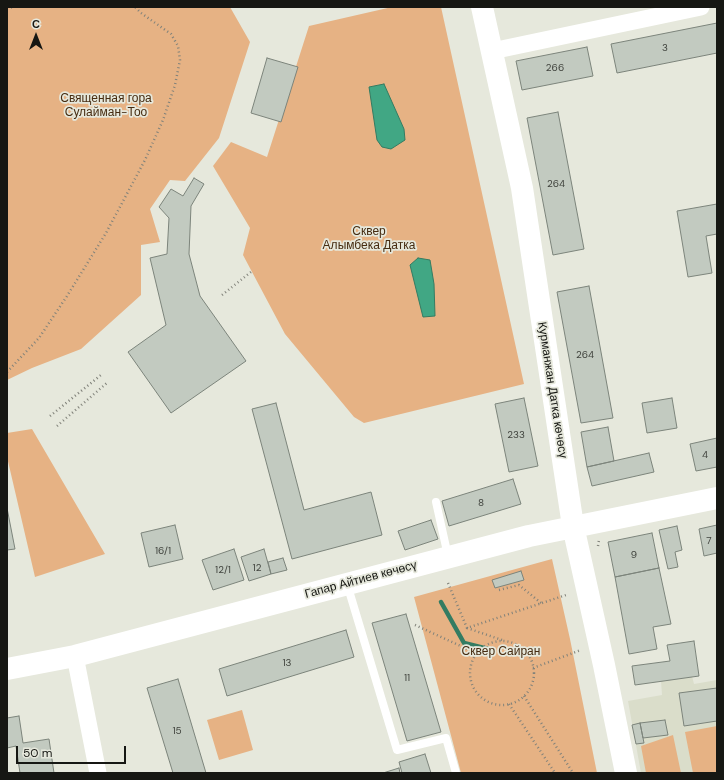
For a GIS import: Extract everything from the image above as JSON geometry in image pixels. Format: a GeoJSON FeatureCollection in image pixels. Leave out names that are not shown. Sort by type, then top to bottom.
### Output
{"type":"FeatureCollection","features":[{"type":"Feature","properties":{"kind":"main road","name":"Курманжан Датка көчөсү"},"geometry":{"type":"LineString","coordinates":[[482,7],[522,188],[573,526],[626,773]]}},
{"type":"Feature","properties":{"kind":"main road","name":"Гапар Айтиев көчөсү"},"geometry":{"type":"LineString","coordinates":[[7,669],[75,656],[448,557],[573,526],[717,498]]}},
{"type":"Feature","properties":{"kind":"street"},"geometry":{"type":"LineString","coordinates":[[492,50],[701,7]]}},
{"type":"Feature","properties":{"kind":"street"},"geometry":{"type":"LineString","coordinates":[[75,656],[98,773]]}},
{"type":"Feature","properties":{"kind":"lane"},"geometry":{"type":"LineString","coordinates":[[436,502],[448,557]]}},
{"type":"Feature","properties":{"kind":"lane"},"geometry":{"type":"LineString","coordinates":[[347,584],[397,750],[446,738],[456,773]]}},
{"type":"Feature","properties":{"kind":"path"},"geometry":{"type":"LineString","coordinates":[[7,8],[15,7]]}},
{"type":"Feature","properties":{"kind":"path"},"geometry":{"type":"LineString","coordinates":[[7,372],[39,338],[106,233],[146,160],[163,120],[180,60],[178,46],[171,34],[141,13],[135,7]]}},
{"type":"Feature","properties":{"kind":"path"},"geometry":{"type":"LineString","coordinates":[[222,295],[251,272]]}},
{"type":"Feature","properties":{"kind":"path"},"geometry":{"type":"LineString","coordinates":[[50,416],[101,375]]}},
{"type":"Feature","properties":{"kind":"path"},"geometry":{"type":"LineString","coordinates":[[57,426],[108,382]]}},
{"type":"Feature","properties":{"kind":"path"},"geometry":{"type":"LineString","coordinates":[[448,583],[467,628],[504,641],[515,643],[524,649],[530,658],[534,668],[534,678],[530,688],[523,697],[515,702],[505,705],[494,704],[484,700],[476,693],[471,684],[470,673],[471,663],[477,653],[484,646],[494,642],[504,641]]}},
{"type":"Feature","properties":{"kind":"path"},"geometry":{"type":"LineString","coordinates":[[499,590],[518,585],[542,603]]}},
{"type":"Feature","properties":{"kind":"path"},"geometry":{"type":"LineString","coordinates":[[467,628],[566,595]]}},
{"type":"Feature","properties":{"kind":"path"},"geometry":{"type":"LineString","coordinates":[[415,624],[477,653]]}},
{"type":"Feature","properties":{"kind":"path"},"geometry":{"type":"LineString","coordinates":[[534,668],[581,650]]}},
{"type":"Feature","properties":{"kind":"path"},"geometry":{"type":"LineString","coordinates":[[523,697],[573,773]]}},
{"type":"Feature","properties":{"kind":"path"},"geometry":{"type":"LineString","coordinates":[[509,704],[554,773]]}},
{"type":"Feature","properties":{"kind":"shaded area"},"geometry":{"type":"Polygon","coordinates":[[[384,84],[404,129],[405,140],[391,149],[382,147],[377,140],[369,87],[384,84]]]}},
{"type":"Feature","properties":{"kind":"shaded area"},"geometry":{"type":"Polygon","coordinates":[[[418,258],[430,260],[434,284],[435,316],[423,317],[410,265],[418,258]]]}},
{"type":"Feature","properties":{"kind":"shaded area"},"geometry":{"type":"Polygon","coordinates":[[[692,676],[694,684],[717,680],[717,773],[641,773],[628,701],[662,695],[661,681],[692,676]]]}},
{"type":"Feature","properties":{"kind":"green space","name":"Священная гора Сулайман-Тоо"},"geometry":{"type":"Polygon","coordinates":[[[7,7],[230,7],[250,42],[219,138],[185,181],[170,180],[150,209],[160,242],[141,245],[141,295],[81,349],[32,368],[7,380],[7,7]]]}},
{"type":"Feature","properties":{"kind":"green space","name":"Сквер Алымбека Датка"},"geometry":{"type":"Polygon","coordinates":[[[392,7],[441,7],[524,384],[364,423],[354,417],[285,334],[243,255],[250,228],[213,166],[231,142],[267,157],[309,26],[392,7]]]}},
{"type":"Feature","properties":{"kind":"green space"},"geometry":{"type":"Polygon","coordinates":[[[32,429],[105,554],[35,577],[7,457],[7,433],[32,429]]]}},
{"type":"Feature","properties":{"kind":"green space","name":"Сквер Сайран"},"geometry":{"type":"Polygon","coordinates":[[[552,559],[597,773],[461,773],[414,597],[552,559]]]}},
{"type":"Feature","properties":{"kind":"green space"},"geometry":{"type":"Polygon","coordinates":[[[242,710],[253,750],[219,760],[207,720],[242,710]]]}},
{"type":"Feature","properties":{"kind":"green space"},"geometry":{"type":"Polygon","coordinates":[[[717,726],[717,773],[693,773],[685,732],[717,726]]]}},
{"type":"Feature","properties":{"kind":"green space"},"geometry":{"type":"Polygon","coordinates":[[[673,735],[681,773],[646,773],[641,746],[673,735]]]}},
{"type":"Feature","properties":{"kind":"building"},"geometry":{"type":"Polygon","coordinates":[[[717,23],[717,53],[617,73],[611,44],[717,23]]]}},
{"type":"Feature","properties":{"kind":"building"},"geometry":{"type":"Polygon","coordinates":[[[587,47],[593,76],[522,90],[516,61],[587,47]]]}},
{"type":"Feature","properties":{"kind":"building"},"geometry":{"type":"Polygon","coordinates":[[[267,58],[298,67],[281,122],[251,113],[267,58]]]}},
{"type":"Feature","properties":{"kind":"building"},"geometry":{"type":"Polygon","coordinates":[[[558,112],[584,249],[553,255],[527,118],[558,112]]]}},
{"type":"Feature","properties":{"kind":"building"},"geometry":{"type":"Polygon","coordinates":[[[194,178],[204,184],[191,206],[189,254],[200,296],[246,361],[171,413],[128,352],[166,325],[150,258],[167,254],[169,218],[159,207],[171,189],[183,196],[194,178]]]}},
{"type":"Feature","properties":{"kind":"building"},"geometry":{"type":"Polygon","coordinates":[[[717,204],[717,234],[706,236],[712,273],[688,277],[677,211],[717,204]]]}},
{"type":"Feature","properties":{"kind":"building"},"geometry":{"type":"Polygon","coordinates":[[[589,286],[613,418],[581,423],[557,292],[589,286]]]}},
{"type":"Feature","properties":{"kind":"building"},"geometry":{"type":"Polygon","coordinates":[[[524,398],[538,466],[509,472],[495,404],[524,398]]]}},
{"type":"Feature","properties":{"kind":"building"},"geometry":{"type":"Polygon","coordinates":[[[672,398],[677,428],[647,433],[642,403],[672,398]]]}},
{"type":"Feature","properties":{"kind":"building"},"geometry":{"type":"Polygon","coordinates":[[[276,403],[304,510],[371,492],[382,535],[292,559],[252,409],[276,403]]]}},
{"type":"Feature","properties":{"kind":"building"},"geometry":{"type":"Polygon","coordinates":[[[608,427],[614,461],[587,467],[581,432],[608,427]]]}},
{"type":"Feature","properties":{"kind":"building"},"geometry":{"type":"Polygon","coordinates":[[[717,438],[717,467],[696,471],[690,444],[717,438]]]}},
{"type":"Feature","properties":{"kind":"building"},"geometry":{"type":"Polygon","coordinates":[[[649,453],[654,472],[592,486],[587,467],[649,453]]]}},
{"type":"Feature","properties":{"kind":"building"},"geometry":{"type":"Polygon","coordinates":[[[513,479],[521,504],[449,526],[442,501],[513,479]]]}},
{"type":"Feature","properties":{"kind":"building"},"geometry":{"type":"Polygon","coordinates":[[[7,508],[15,549],[7,550],[7,508]]]}},
{"type":"Feature","properties":{"kind":"building"},"geometry":{"type":"Polygon","coordinates":[[[431,520],[438,539],[405,550],[398,531],[431,520]]]}},
{"type":"Feature","properties":{"kind":"building"},"geometry":{"type":"Polygon","coordinates":[[[175,525],[183,559],[149,567],[141,533],[175,525]]]}},
{"type":"Feature","properties":{"kind":"building"},"geometry":{"type":"Polygon","coordinates":[[[717,525],[717,553],[704,556],[699,529],[717,525]]]}},
{"type":"Feature","properties":{"kind":"building"},"geometry":{"type":"Polygon","coordinates":[[[677,526],[682,550],[675,552],[678,567],[668,569],[659,530],[677,526]]]}},
{"type":"Feature","properties":{"kind":"building"},"geometry":{"type":"Polygon","coordinates":[[[652,533],[659,568],[615,577],[608,542],[652,533]]]}},
{"type":"Feature","properties":{"kind":"building"},"geometry":{"type":"Polygon","coordinates":[[[234,549],[244,580],[213,590],[202,560],[234,549]]]}},
{"type":"Feature","properties":{"kind":"building"},"geometry":{"type":"Polygon","coordinates":[[[264,549],[271,574],[249,581],[241,557],[264,549]]]}},
{"type":"Feature","properties":{"kind":"building"},"geometry":{"type":"Polygon","coordinates":[[[283,558],[287,570],[271,574],[268,562],[283,558]]]}},
{"type":"Feature","properties":{"kind":"building"},"geometry":{"type":"Polygon","coordinates":[[[659,568],[671,624],[653,627],[657,649],[629,654],[615,577],[659,568]]]}},
{"type":"Feature","properties":{"kind":"building"},"geometry":{"type":"Polygon","coordinates":[[[521,571],[524,580],[495,588],[492,580],[521,571]]]}},
{"type":"Feature","properties":{"kind":"building"},"geometry":{"type":"Polygon","coordinates":[[[406,614],[441,732],[407,741],[372,623],[406,614]]]}},
{"type":"Feature","properties":{"kind":"building"},"geometry":{"type":"Polygon","coordinates":[[[346,630],[354,657],[227,696],[219,669],[346,630]]]}},
{"type":"Feature","properties":{"kind":"building"},"geometry":{"type":"Polygon","coordinates":[[[694,641],[699,676],[635,685],[632,666],[670,661],[667,645],[694,641]]]}},
{"type":"Feature","properties":{"kind":"building"},"geometry":{"type":"Polygon","coordinates":[[[178,679],[206,773],[173,773],[147,688],[178,679]]]}},
{"type":"Feature","properties":{"kind":"building"},"geometry":{"type":"Polygon","coordinates":[[[717,688],[717,721],[684,726],[679,693],[717,688]]]}},
{"type":"Feature","properties":{"kind":"building"},"geometry":{"type":"Polygon","coordinates":[[[19,716],[23,743],[49,739],[54,773],[20,773],[16,746],[7,748],[7,718],[19,716]]]}},
{"type":"Feature","properties":{"kind":"building"},"geometry":{"type":"Polygon","coordinates":[[[665,720],[668,735],[643,738],[640,723],[665,720]]]}},
{"type":"Feature","properties":{"kind":"building"},"geometry":{"type":"Polygon","coordinates":[[[640,723],[644,743],[636,744],[632,725],[640,723]]]}},
{"type":"Feature","properties":{"kind":"building"},"geometry":{"type":"Polygon","coordinates":[[[425,754],[431,773],[402,773],[399,762],[425,754]]]}},
{"type":"Feature","properties":{"kind":"building"},"geometry":{"type":"Polygon","coordinates":[[[399,768],[400,773],[383,773],[399,768]]]}},
{"type":"Feature","properties":{"kind":"waterway"},"geometry":{"type":"LineString","coordinates":[[441,602],[464,643],[488,649]]}}]}
